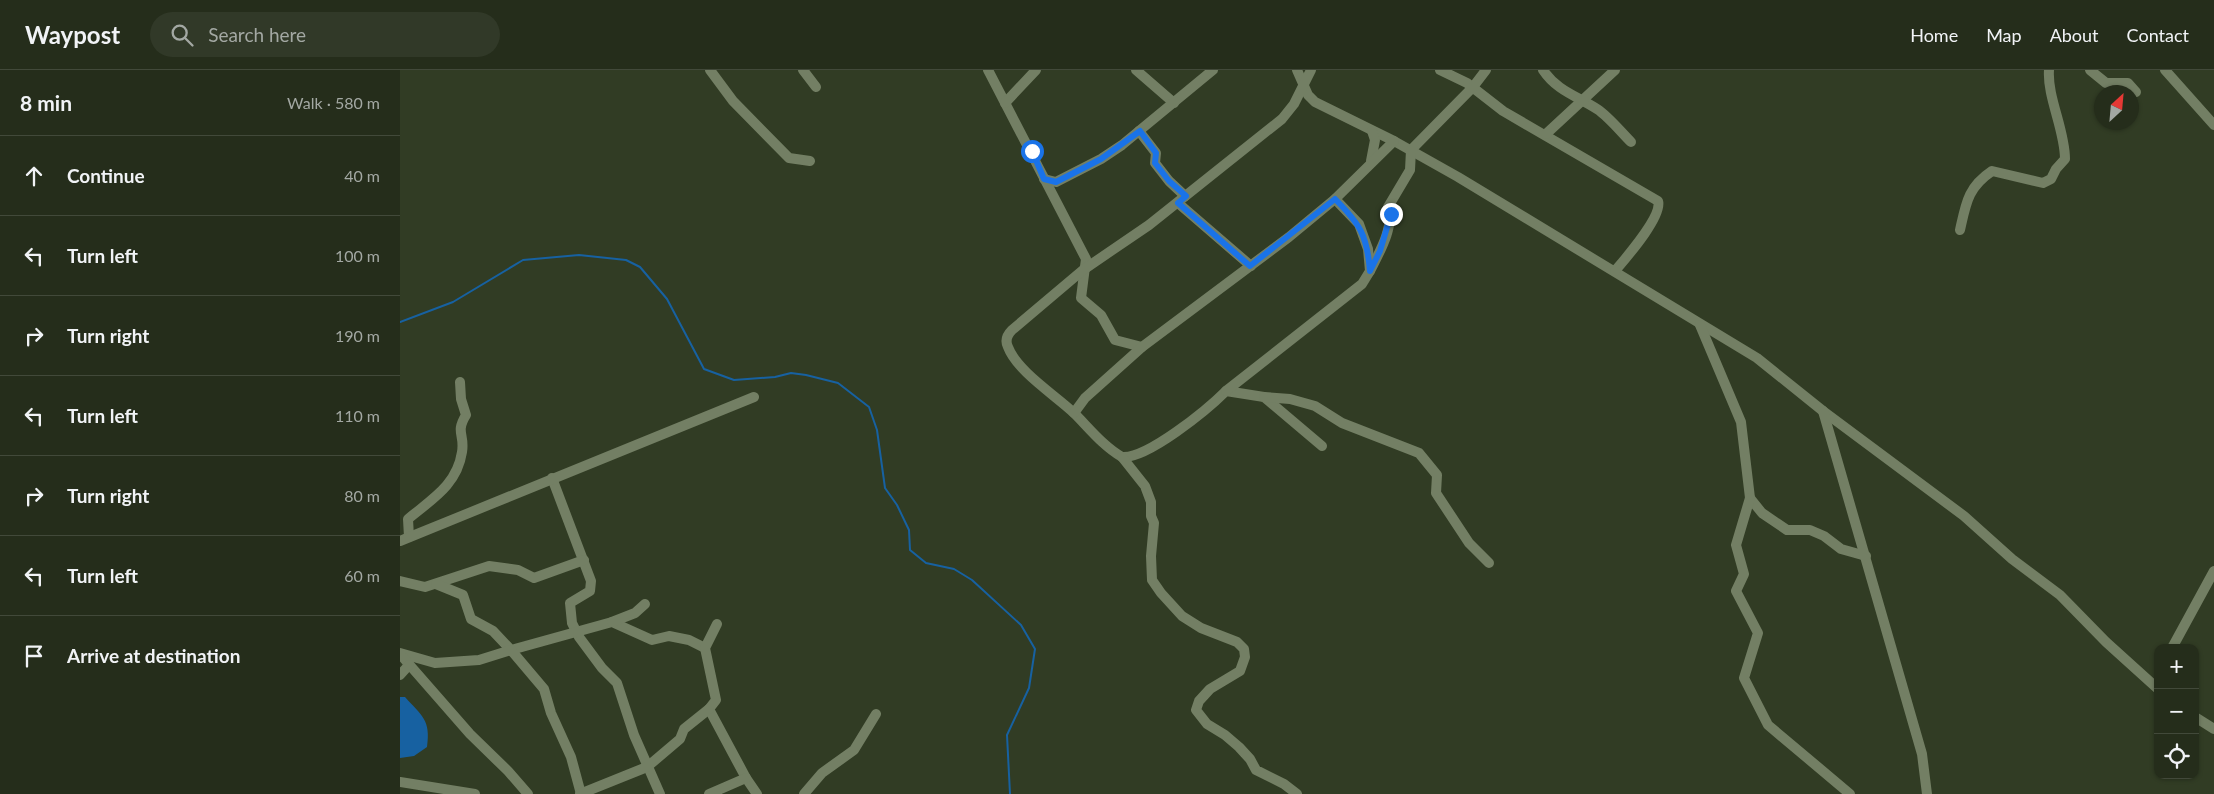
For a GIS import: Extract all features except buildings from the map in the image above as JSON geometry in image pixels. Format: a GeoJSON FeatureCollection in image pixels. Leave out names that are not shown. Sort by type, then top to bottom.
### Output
{"type":"FeatureCollection","features":[{"type":"Feature","properties":{"kind":"street"},"geometry":{"type":"LineString","coordinates":[[710,70],[733,100],[789,158],[810,161]]}},
{"type":"Feature","properties":{"kind":"street"},"geometry":{"type":"LineString","coordinates":[[803,70],[816,87]]}},
{"type":"Feature","properties":{"kind":"street"},"geometry":{"type":"LineString","coordinates":[[988,70],[1032,151],[1044,179],[1086,259],[1083,270],[1081,298],[1101,315],[1115,340],[1142,347]]}},
{"type":"Feature","properties":{"kind":"street"},"geometry":{"type":"LineString","coordinates":[[1005,103],[1036,70]]}},
{"type":"Feature","properties":{"kind":"street"},"geometry":{"type":"LineString","coordinates":[[1136,70],[1174,102]]}},
{"type":"Feature","properties":{"kind":"street"},"geometry":{"type":"LineString","coordinates":[[1044,179],[1056,182],[1101,159],[1140,131],[1213,70]]}},
{"type":"Feature","properties":{"kind":"street"},"geometry":{"type":"LineString","coordinates":[[1297,70],[1303,85],[1315,102],[1411,150],[1757,358],[1823,411],[1932,491],[2012,559],[2060,595],[2106,642],[2154,685]]}},
{"type":"Feature","properties":{"kind":"street"},"geometry":{"type":"LineString","coordinates":[[1297,794],[1284,784],[1256,770],[1239,746],[1226,735],[1207,724],[1196,710],[1199,701],[1210,689],[1240,670],[1245,657],[1244,649],[1237,642],[1201,628],[1182,616],[1161,594],[1152,580],[1151,556],[1154,523],[1150,516],[1151,502],[1145,486],[1122,457],[1108,448],[1074,413],[1021,366],[1008,348],[1007,340],[1012,330],[1083,270],[1182,200],[1282,119],[1294,104],[1311,70]]}},
{"type":"Feature","properties":{"kind":"street"},"geometry":{"type":"LineString","coordinates":[[1440,70],[1473,87],[1503,111],[1658,200],[1657,210],[1637,245],[1615,272]]}},
{"type":"Feature","properties":{"kind":"street"},"geometry":{"type":"LineString","coordinates":[[1122,457],[1138,455],[1151,448],[1198,416],[1362,284],[1370,271],[1388,229],[1391,214],[1388,207],[1410,170],[1411,150],[1473,87],[1486,70]]}},
{"type":"Feature","properties":{"kind":"street"},"geometry":{"type":"LineString","coordinates":[[1543,70],[1549,79],[1582,102],[1598,109],[1631,142]]}},
{"type":"Feature","properties":{"kind":"street"},"geometry":{"type":"LineString","coordinates":[[1546,134],[1616,70]]}},
{"type":"Feature","properties":{"kind":"street"},"geometry":{"type":"LineString","coordinates":[[1960,230],[1970,195],[1978,180],[1992,171],[2043,183],[2051,180],[2056,169],[2065,160],[2059,115],[2053,101],[2049,70]]}},
{"type":"Feature","properties":{"kind":"street"},"geometry":{"type":"LineString","coordinates":[[2090,70],[2106,83],[2128,83],[2130,85]]}},
{"type":"Feature","properties":{"kind":"street"},"geometry":{"type":"LineString","coordinates":[[2165,70],[2214,125]]}},
{"type":"Feature","properties":{"kind":"street"},"geometry":{"type":"LineString","coordinates":[[1140,131],[1156,153],[1155,163],[1182,200],[1250,266]]}},
{"type":"Feature","properties":{"kind":"street"},"geometry":{"type":"LineString","coordinates":[[1371,162],[1376,140],[1372,132]]}},
{"type":"Feature","properties":{"kind":"street"},"geometry":{"type":"LineString","coordinates":[[1074,413],[1085,398],[1142,347],[1335,199],[1394,141]]}},
{"type":"Feature","properties":{"kind":"street"},"geometry":{"type":"LineString","coordinates":[[1335,199],[1359,224],[1368,249],[1370,271]]}},
{"type":"Feature","properties":{"kind":"street"},"geometry":{"type":"LineString","coordinates":[[1700,325],[1741,422],[1750,498],[1736,545],[1744,574],[1736,591],[1758,633],[1744,678],[1768,725],[1850,794]]}},
{"type":"Feature","properties":{"kind":"street"},"geometry":{"type":"LineString","coordinates":[[405,539],[408,519],[452,481],[462,452],[459,427],[466,415],[461,399],[460,382]]}},
{"type":"Feature","properties":{"kind":"street"},"geometry":{"type":"LineString","coordinates":[[1226,392],[1290,399],[1315,406],[1342,423],[1419,453],[1437,475],[1436,492],[1469,543],[1489,563]]}},
{"type":"Feature","properties":{"kind":"street"},"geometry":{"type":"LineString","coordinates":[[405,539],[754,397]]}},
{"type":"Feature","properties":{"kind":"street"},"geometry":{"type":"LineString","coordinates":[[1264,397],[1322,446]]}},
{"type":"Feature","properties":{"kind":"street"},"geometry":{"type":"LineString","coordinates":[[1823,411],[1922,754],[1927,794]]}},
{"type":"Feature","properties":{"kind":"street"},"geometry":{"type":"LineString","coordinates":[[552,478],[591,581],[590,591],[570,603],[572,623],[602,668],[617,683],[647,767],[660,794]]}},
{"type":"Feature","properties":{"kind":"street"},"geometry":{"type":"LineString","coordinates":[[1750,498],[1762,514],[1787,530],[1810,530],[1824,536],[1841,549],[1866,556]]}},
{"type":"Feature","properties":{"kind":"street"},"geometry":{"type":"LineString","coordinates":[[400,581],[425,587],[489,566],[518,570],[534,578],[584,560]]}},
{"type":"Feature","properties":{"kind":"street"},"geometry":{"type":"LineString","coordinates":[[2174,644],[2214,570]]}},
{"type":"Feature","properties":{"kind":"street"},"geometry":{"type":"LineString","coordinates":[[436,584],[463,594],[471,619],[492,631],[544,688],[551,713],[571,758],[581,794],[647,767],[680,739],[684,729],[709,709],[716,700],[705,648],[717,624]]}},
{"type":"Feature","properties":{"kind":"street"},"geometry":{"type":"LineString","coordinates":[[400,654],[434,663],[480,660],[612,622],[636,613],[645,604]]}},
{"type":"Feature","properties":{"kind":"street"},"geometry":{"type":"LineString","coordinates":[[612,622],[652,640],[669,636],[689,640],[705,648]]}},
{"type":"Feature","properties":{"kind":"street"},"geometry":{"type":"LineString","coordinates":[[400,654],[470,734],[508,771],[528,794]]}},
{"type":"Feature","properties":{"kind":"street"},"geometry":{"type":"LineString","coordinates":[[400,675],[409,665]]}},
{"type":"Feature","properties":{"kind":"street"},"geometry":{"type":"LineString","coordinates":[[709,709],[746,778],[757,794]]}},
{"type":"Feature","properties":{"kind":"street"},"geometry":{"type":"LineString","coordinates":[[804,794],[822,773],[854,750],[876,714]]}},
{"type":"Feature","properties":{"kind":"street"},"geometry":{"type":"LineString","coordinates":[[2199,720],[2214,729]]}},
{"type":"Feature","properties":{"kind":"street"},"geometry":{"type":"LineString","coordinates":[[708,794],[746,778]]}},
{"type":"Feature","properties":{"kind":"street"},"geometry":{"type":"LineString","coordinates":[[400,782],[430,791],[475,794]]}},
{"type":"Feature","properties":{"kind":"water"},"geometry":{"type":"Polygon","coordinates":[[[400,697],[405,697],[424,719],[428,730],[428,738],[427,747],[414,756],[400,758],[400,697]]]}},
{"type":"Feature","properties":{"kind":"waterway"},"geometry":{"type":"LineString","coordinates":[[400,322],[453,302],[523,260],[579,255],[626,260],[640,267],[667,299],[704,369],[734,380],[775,377],[791,373],[838,383],[869,407],[877,430],[885,488],[897,505],[909,530],[910,550],[926,563],[954,569],[972,580],[1021,625],[1035,649],[1029,688],[1007,735],[1010,794]]}},
{"type":"Feature","properties":{"kind":"route"},"geometry":{"type":"LineString","coordinates":[[1032,151],[1044,179],[1056,182],[1101,159],[1140,131],[1156,153],[1155,163],[1169,181],[1186,196],[1178,203],[1250,266],[1335,199],[1359,224],[1368,249],[1370,271],[1380,251],[1391,214]]}}]}
